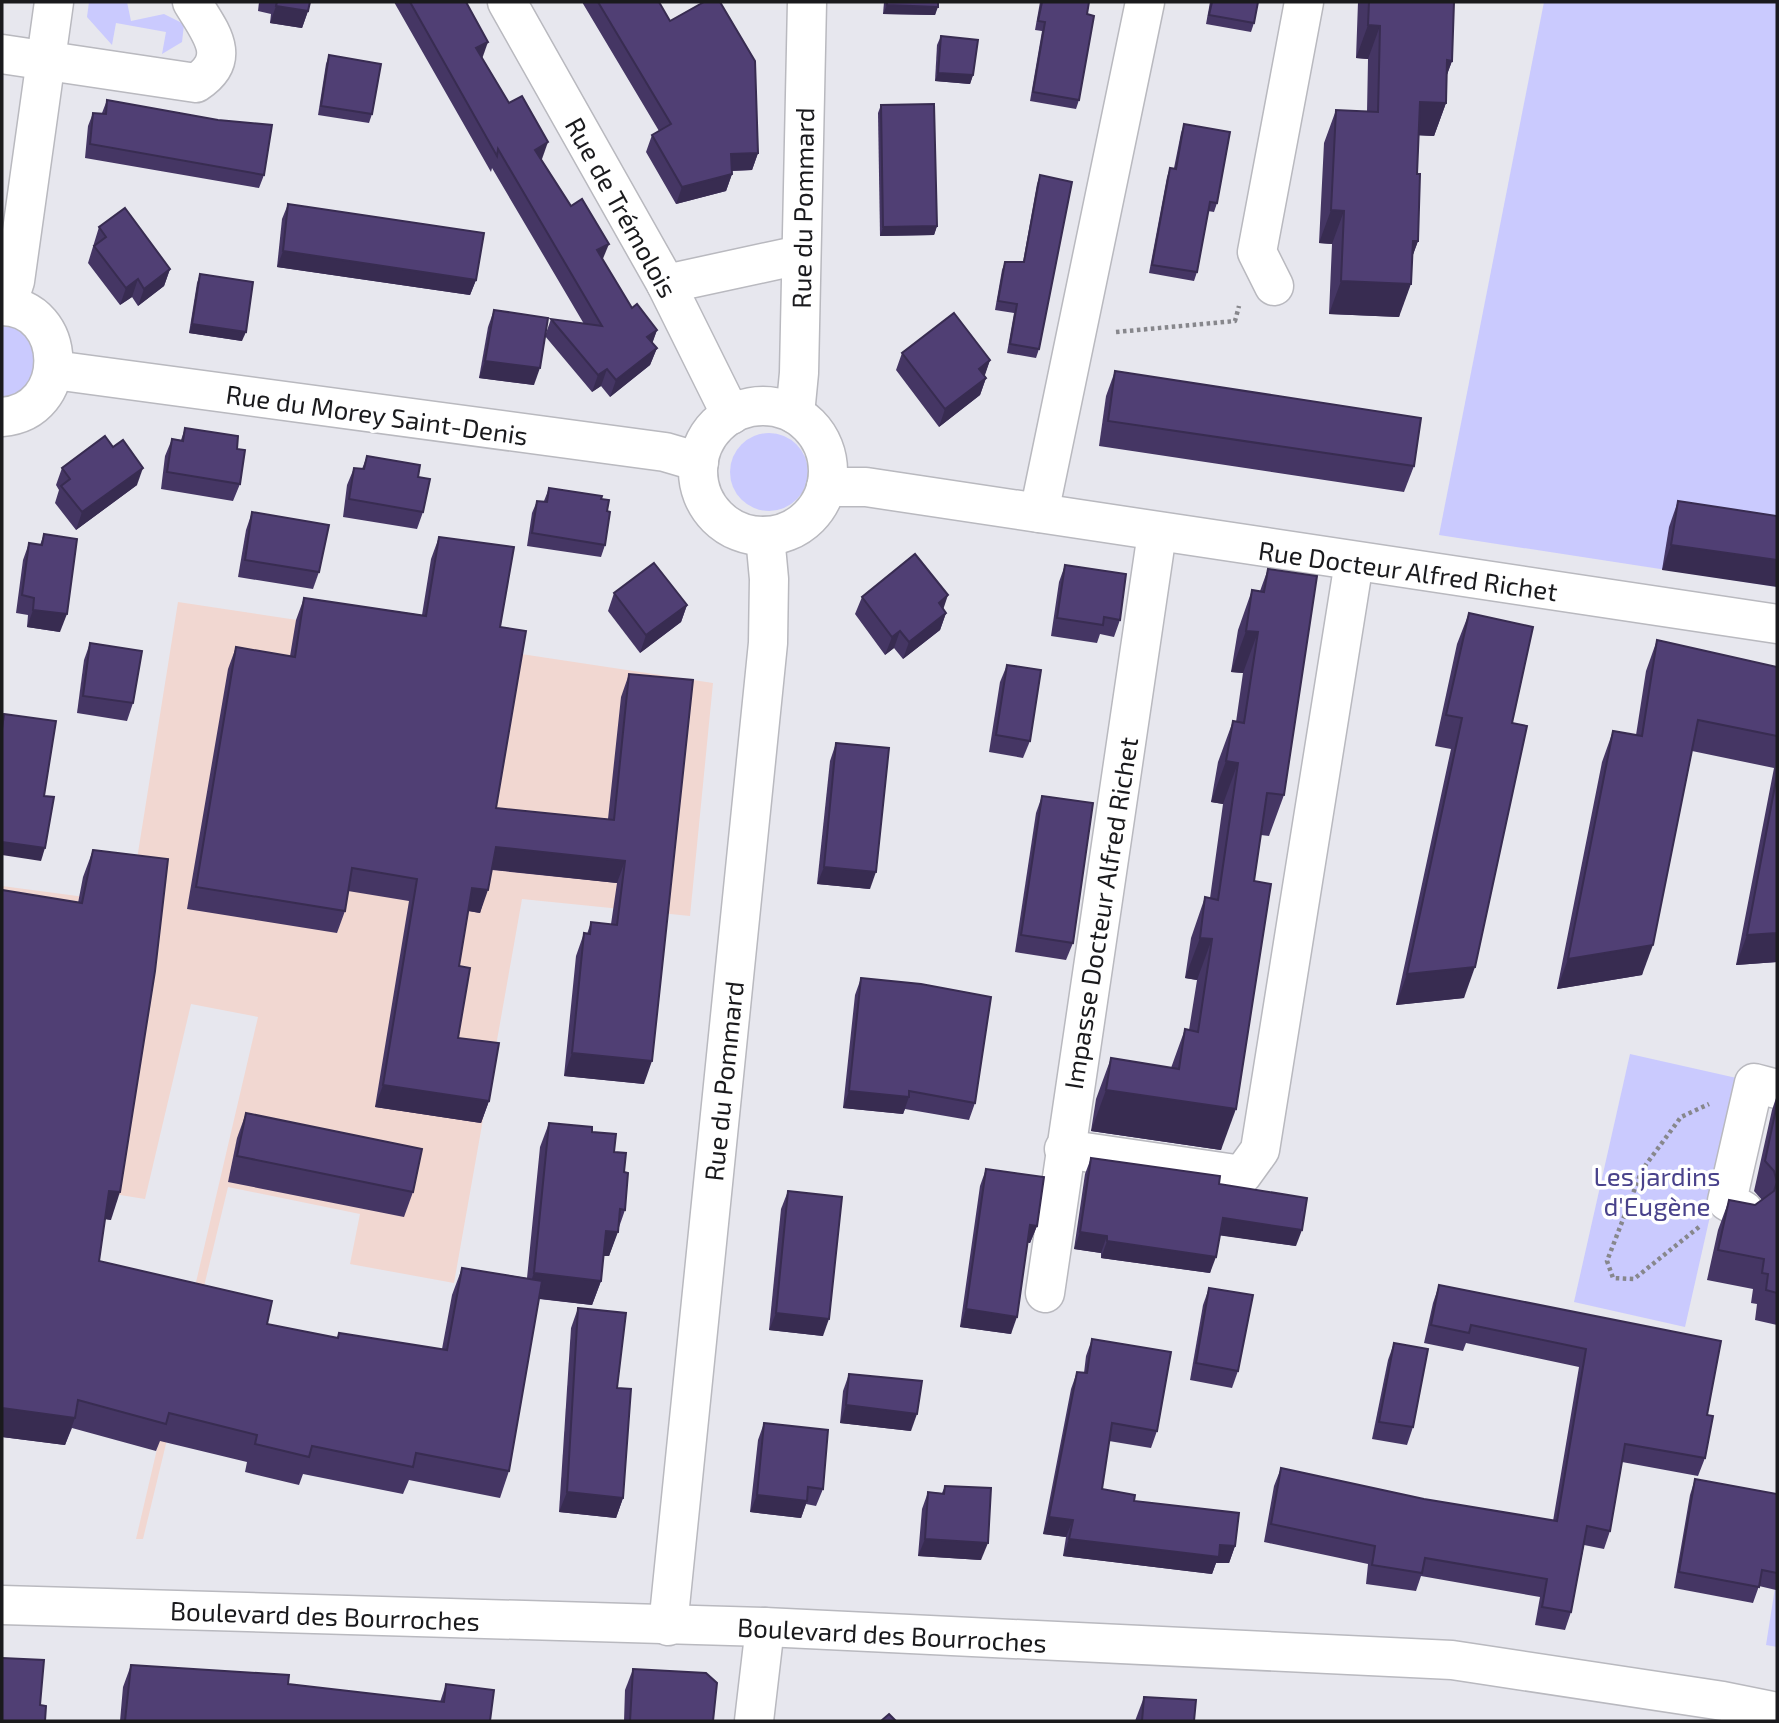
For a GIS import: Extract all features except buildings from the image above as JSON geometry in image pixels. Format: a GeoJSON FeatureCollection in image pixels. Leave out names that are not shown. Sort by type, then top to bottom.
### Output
{"type":"FeatureCollection","features":[{"type":"Feature","properties":{"kind":"street"},"geometry":{"type":"LineString","coordinates":[[2,417],[23,412],[38,402],[49,387],[54,370],[54,352],[48,336],[38,322],[24,312],[4,306],[15,281],[54,2]]}},
{"type":"Feature","properties":{"kind":"street"},"geometry":{"type":"LineString","coordinates":[[2,54],[196,83],[211,73],[218,55],[214,38],[192,2]]}},
{"type":"Feature","properties":{"kind":"street","name":"Rue de Trémolois"},"geometry":{"type":"LineString","coordinates":[[507,2],[666,284],[731,415]]}},
{"type":"Feature","properties":{"kind":"street","name":"Rue du Pommard"},"geometry":{"type":"LineString","coordinates":[[795,414],[799,373],[807,2]]}},
{"type":"Feature","properties":{"kind":"street"},"geometry":{"type":"LineString","coordinates":[[1039,513],[1144,2]]}},
{"type":"Feature","properties":{"kind":"street"},"geometry":{"type":"LineString","coordinates":[[1274,286],[1257,252],[1304,2]]}},
{"type":"Feature","properties":{"kind":"street"},"geometry":{"type":"LineString","coordinates":[[666,284],[800,255]]}},
{"type":"Feature","properties":{"kind":"street","name":"Rue du Morey Saint-Denis"},"geometry":{"type":"LineString","coordinates":[[54,370],[666,452],[699,462]]}},
{"type":"Feature","properties":{"kind":"street"},"geometry":{"type":"LineString","coordinates":[[774,406],[795,414],[811,427],[823,445],[829,466],[826,487],[818,506],[804,522],[786,532],[765,536],[743,532],[723,522],[708,505],[700,485],[699,462],[704,443],[716,427],[731,415],[752,407],[774,406]]}},
{"type":"Feature","properties":{"kind":"street","name":"Rue Docteur Alfred Richet"},"geometry":{"type":"LineString","coordinates":[[826,487],[866,487],[1157,533],[1777,624]]}},
{"type":"Feature","properties":{"kind":"street","name":"Impasse Docteur Alfred Richet"},"geometry":{"type":"LineString","coordinates":[[1045,1293],[1064,1149],[1157,533]]}},
{"type":"Feature","properties":{"kind":"street","name":"Rue du Pommard"},"geometry":{"type":"LineString","coordinates":[[668,1626],[768,643],[769,579],[765,536]]}},
{"type":"Feature","properties":{"kind":"street"},"geometry":{"type":"LineString","coordinates":[[1064,1149],[1242,1175],[1260,1150],[1353,562]]}},
{"type":"Feature","properties":{"kind":"street"},"geometry":{"type":"LineString","coordinates":[[1736,1206],[1766,1086]]}},
{"type":"Feature","properties":{"kind":"street","name":"Boulevard des Bourroches"},"geometry":{"type":"LineString","coordinates":[[2,1605],[765,1627],[1452,1660],[1723,1700],[1777,1712]]}},
{"type":"Feature","properties":{"kind":"street"},"geometry":{"type":"LineString","coordinates":[[754,1721],[765,1627]]}},
{"type":"Feature","properties":{"kind":"path"},"geometry":{"type":"LineString","coordinates":[[1077,336],[1235,321],[1257,252]]}},
{"type":"Feature","properties":{"kind":"path"},"geometry":{"type":"LineString","coordinates":[[1736,1206],[1634,1279],[1613,1278],[1607,1261],[1642,1170],[1681,1117],[1766,1086]]}},
{"type":"Feature","properties":{"kind":"shaded area"},"geometry":{"type":"Polygon","coordinates":[[[178,602],[713,683],[690,916],[522,899],[454,1283],[350,1264],[360,1214],[228,1187],[143,1539],[136,1539],[258,1017],[191,1004],[145,1199],[2,1176],[2,886],[130,903],[178,602]]]}},
{"type":"Feature","properties":{"kind":"green space"},"geometry":{"type":"Polygon","coordinates":[[[89,2],[127,2],[131,21],[164,14],[184,24],[182,42],[162,54],[166,32],[116,23],[112,45],[87,17],[89,2]]]}},
{"type":"Feature","properties":{"kind":"green space"},"geometry":{"type":"Polygon","coordinates":[[[1544,2],[1777,2],[1777,587],[1439,535],[1544,2]]]}},
{"type":"Feature","properties":{"kind":"green space"},"geometry":{"type":"Polygon","coordinates":[[[2,317],[24,324],[42,374],[2,404],[2,317]]]}},
{"type":"Feature","properties":{"kind":"green space"},"geometry":{"type":"Polygon","coordinates":[[[761,433],[777,433],[791,439],[802,450],[808,464],[808,480],[802,494],[791,505],[777,511],[761,511],[747,505],[736,494],[730,480],[730,464],[736,450],[747,439],[761,433]]]}},
{"type":"Feature","properties":{"kind":"green space","name":"Les jardins d'Eugène"},"geometry":{"type":"Polygon","coordinates":[[[1630,1054],[1741,1079],[1685,1327],[1574,1302],[1630,1054]]]}},
{"type":"Feature","properties":{"kind":"green space"},"geometry":{"type":"Polygon","coordinates":[[[1777,1575],[1777,1647],[1766,1645],[1777,1575]]]}}]}
